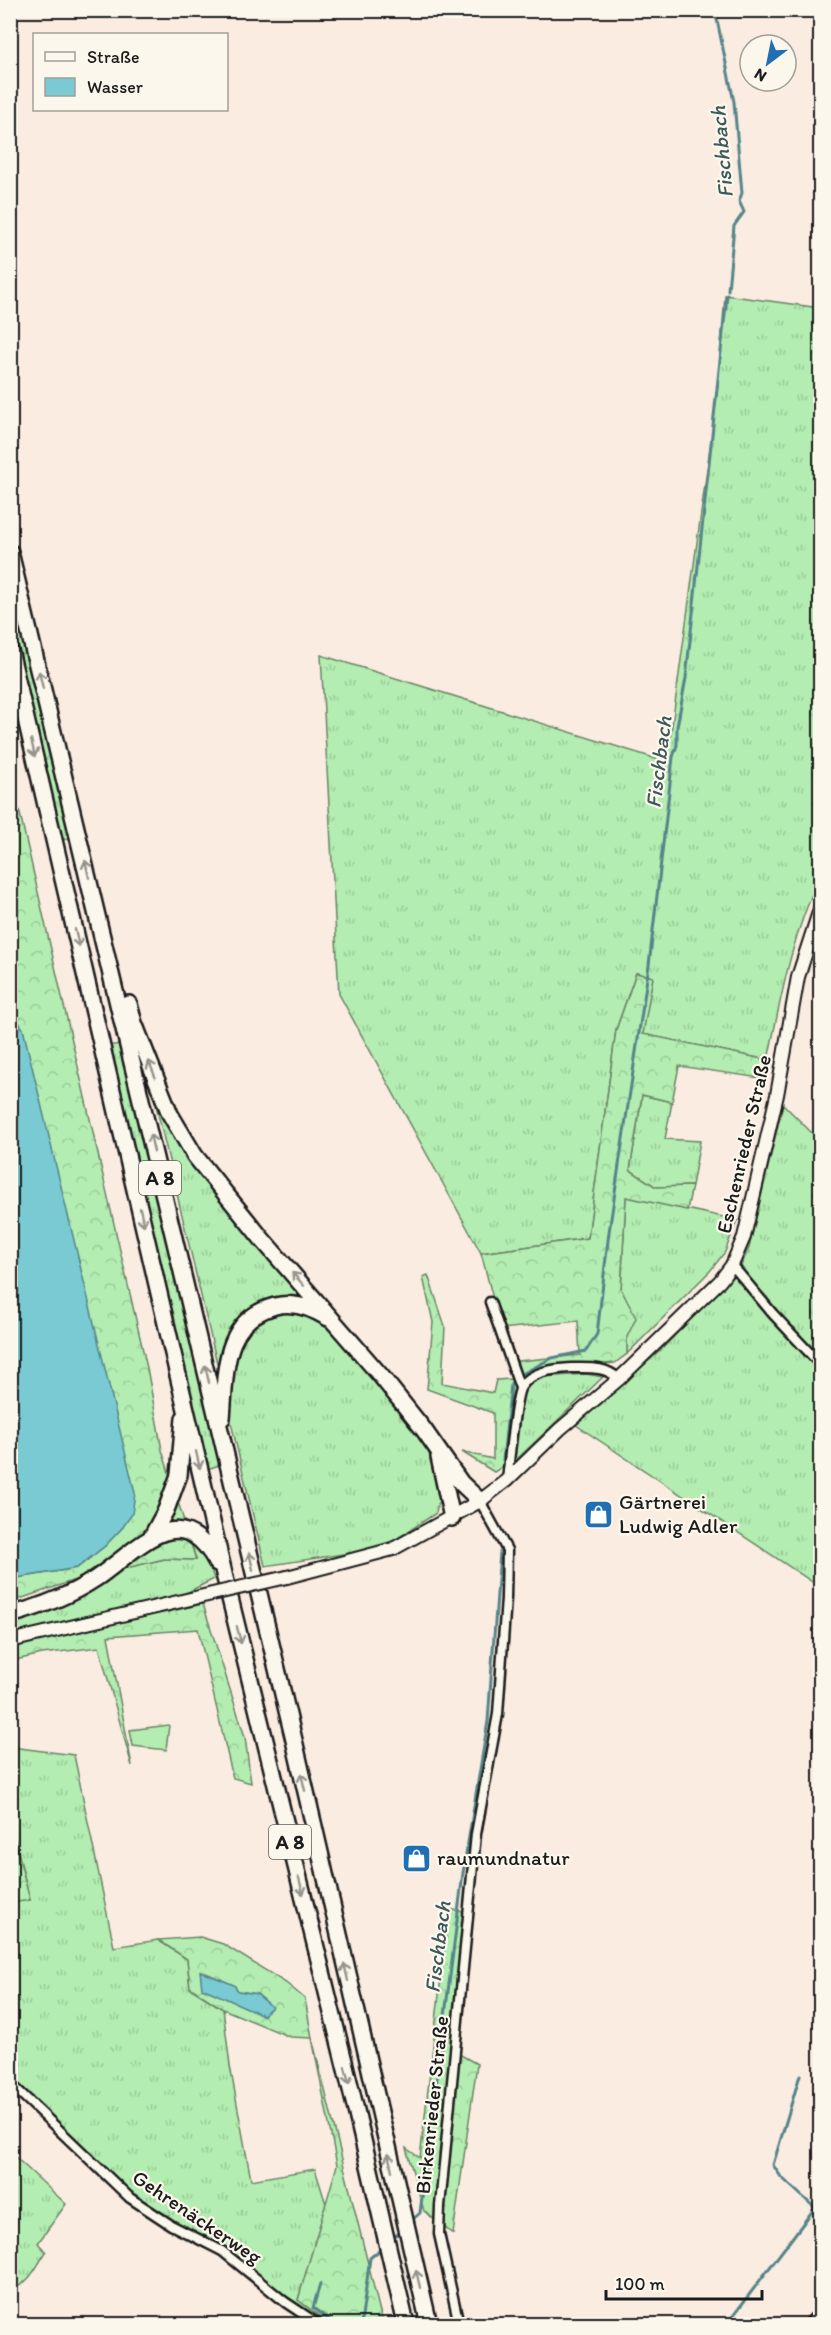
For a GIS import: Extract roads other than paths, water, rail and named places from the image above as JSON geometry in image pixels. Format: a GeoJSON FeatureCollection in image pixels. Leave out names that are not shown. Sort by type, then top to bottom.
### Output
{"type":"FeatureCollection","features":[{"type":"Feature","properties":{"kind":"highway","name":"A 8"},"geometry":{"type":"LineString","coordinates":[[10,552],[220,1431],[429,2325]]}},
{"type":"Feature","properties":{"kind":"highway","name":"A 8"},"geometry":{"type":"LineString","coordinates":[[10,650],[225,1578],[406,2325]]}},
{"type":"Feature","properties":{"kind":"highway"},"geometry":{"type":"LineString","coordinates":[[100,926],[114,947],[134,1023],[166,1105],[195,1156],[230,1202],[381,1376],[424,1430],[437,1452],[480,1501]]}},
{"type":"Feature","properties":{"kind":"highway"},"geometry":{"type":"LineString","coordinates":[[220,1431],[228,1355],[234,1338],[245,1321],[263,1309],[285,1303],[306,1307],[335,1324]]}},
{"type":"Feature","properties":{"kind":"highway"},"geometry":{"type":"LineString","coordinates":[[152,1536],[166,1510],[179,1475],[185,1403]]}},
{"type":"Feature","properties":{"kind":"highway"},"geometry":{"type":"LineString","coordinates":[[437,1452],[452,1518]]}},
{"type":"Feature","properties":{"kind":"highway"},"geometry":{"type":"LineString","coordinates":[[10,1615],[56,1599],[94,1580],[152,1536],[165,1531],[188,1531],[201,1539],[210,1550],[225,1578]]}},
{"type":"Feature","properties":{"kind":"street","name":"Eschenrieder Straße"},"geometry":{"type":"LineString","coordinates":[[10,1641],[393,1550],[480,1501],[507,1480],[560,1429],[619,1379],[720,1281],[732,1265],[744,1237],[777,1095],[798,977],[820,909]]}},
{"type":"Feature","properties":{"kind":"street"},"geometry":{"type":"LineString","coordinates":[[732,1265],[773,1314],[820,1364]]}},
{"type":"Feature","properties":{"kind":"street"},"geometry":{"type":"LineString","coordinates":[[490,1302],[520,1388],[507,1480]]}},
{"type":"Feature","properties":{"kind":"street"},"geometry":{"type":"LineString","coordinates":[[520,1388],[534,1374],[562,1368],[600,1368],[619,1379]]}},
{"type":"Feature","properties":{"kind":"street","name":"Birkenrieder Straße"},"geometry":{"type":"LineString","coordinates":[[459,2325],[439,2234],[440,2206],[476,1834],[498,1714],[506,1598],[507,1550],[480,1501]]}},
{"type":"Feature","properties":{"kind":"street","name":"Gehrenäckerweg"},"geometry":{"type":"LineString","coordinates":[[10,2083],[130,2198],[171,2225],[222,2251],[285,2302],[318,2325]]}},
{"type":"Feature","properties":{"kind":"street"},"geometry":{"type":"LineString","coordinates":[[808,2325],[820,2313]]}},
{"type":"Feature","properties":{"kind":"water"},"geometry":{"type":"Polygon","coordinates":[[[11,1010],[23,1029],[135,1493],[132,1514],[123,1527],[105,1546],[77,1568],[11,1579],[11,1010]]]}},
{"type":"Feature","properties":{"kind":"water"},"geometry":{"type":"Polygon","coordinates":[[[200,1971],[234,1985],[238,1991],[257,1994],[272,2007],[263,2015],[202,1988],[200,1971]]]}},
{"type":"Feature","properties":{"kind":"waterway","name":"Fischbach"},"geometry":{"type":"LineString","coordinates":[[715,10],[734,102],[742,193],[739,201],[744,212],[734,226],[728,290]]}},
{"type":"Feature","properties":{"kind":"waterway","name":"Fischbach"},"geometry":{"type":"LineString","coordinates":[[522,1374],[552,1358],[586,1351],[597,1334],[609,1232],[649,965],[673,757],[677,745],[677,727],[686,678],[727,295]]}},
{"type":"Feature","properties":{"kind":"waterway"},"geometry":{"type":"LineString","coordinates":[[503,1460],[511,1384]]}},
{"type":"Feature","properties":{"kind":"waterway","name":"Fischbach"},"geometry":{"type":"LineString","coordinates":[[411,2221],[420,2213],[463,1873],[488,1721],[500,1552]]}},
{"type":"Feature","properties":{"kind":"waterway"},"geometry":{"type":"LineString","coordinates":[[800,2075],[773,2165],[781,2177],[815,2208]]}},
{"type":"Feature","properties":{"kind":"waterway"},"geometry":{"type":"LineString","coordinates":[[727,2324],[820,2201]]}},
{"type":"Feature","properties":{"kind":"waterway","name":"Fischbach"},"geometry":{"type":"LineString","coordinates":[[391,2240],[402,2230]]}},
{"type":"Feature","properties":{"kind":"waterway","name":"Fischbach"},"geometry":{"type":"LineString","coordinates":[[361,2324],[370,2258],[382,2248]]}},
{"type":"Feature","properties":{"kind":"waterway"},"geometry":{"type":"LineString","coordinates":[[320,2284],[313,2308],[335,2324]]}},
{"type":"Feature","properties":{"kind":"place","name":"Gärtnerei Ludwig Adler"},"geometry":{"type":"Point","coordinates":[598,1514]}},
{"type":"Feature","properties":{"kind":"place","name":"raumundnatur"},"geometry":{"type":"Point","coordinates":[416,1858]}}]}
